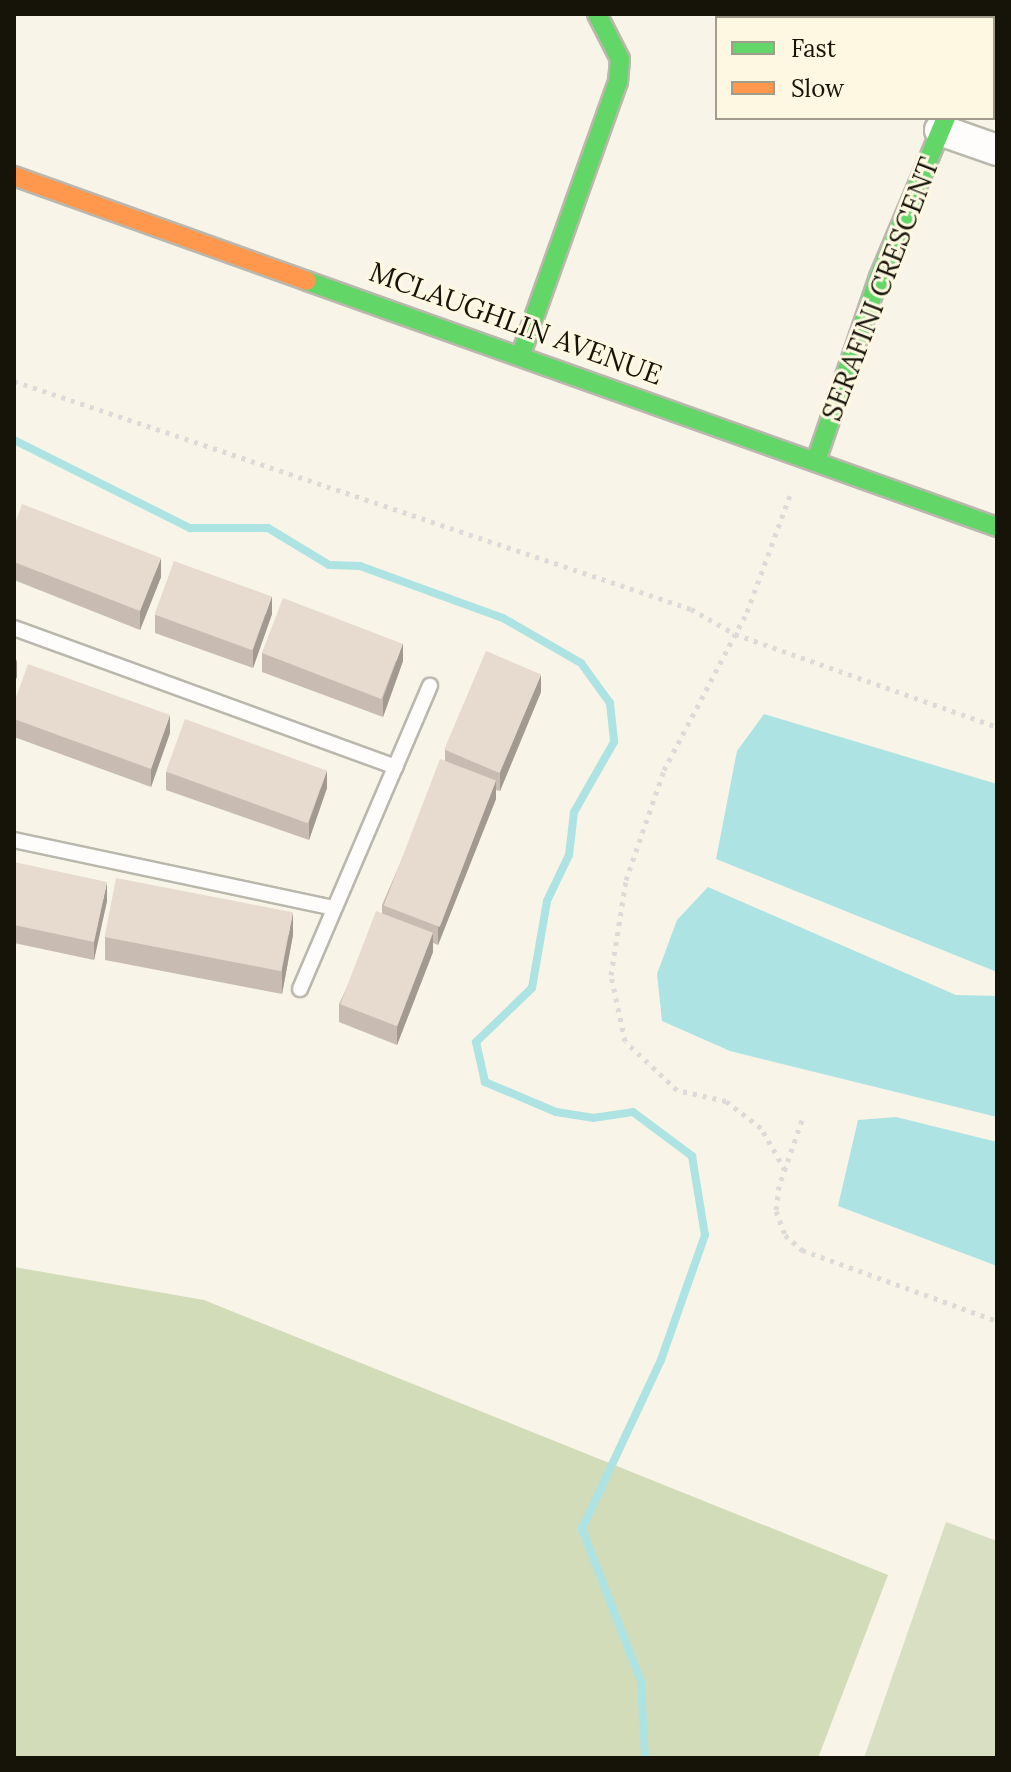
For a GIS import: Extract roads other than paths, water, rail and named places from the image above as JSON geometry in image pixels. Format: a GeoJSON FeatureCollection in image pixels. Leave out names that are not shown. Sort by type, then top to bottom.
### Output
{"type":"FeatureCollection","features":[{"type":"Feature","properties":{"kind":"street"},"geometry":{"type":"LineString","coordinates":[[521,354],[618,82],[613,38],[597,14]]}},
{"type":"Feature","properties":{"kind":"street"},"geometry":{"type":"LineString","coordinates":[[943,124],[997,150]]}},
{"type":"Feature","properties":{"kind":"street","name":"SERAFINI CRESCENT"},"geometry":{"type":"LineString","coordinates":[[810,459],[879,277],[943,124]]}},
{"type":"Feature","properties":{"kind":"street","name":"MCLAUGHLIN AVENUE"},"geometry":{"type":"LineString","coordinates":[[14,176],[521,354],[997,527]]}},
{"type":"Feature","properties":{"kind":"lane"},"geometry":{"type":"LineString","coordinates":[[14,628],[395,767]]}},
{"type":"Feature","properties":{"kind":"lane"},"geometry":{"type":"LineString","coordinates":[[300,989],[430,686]]}},
{"type":"Feature","properties":{"kind":"lane"},"geometry":{"type":"LineString","coordinates":[[14,840],[333,908]]}},
{"type":"Feature","properties":{"kind":"water"},"geometry":{"type":"Polygon","coordinates":[[[764,714],[997,784],[997,972],[716,859],[737,751],[764,714]]]}},
{"type":"Feature","properties":{"kind":"water"},"geometry":{"type":"Polygon","coordinates":[[[708,887],[956,995],[997,996],[997,1117],[730,1051],[662,1021],[657,974],[677,920],[708,887]]]}},
{"type":"Feature","properties":{"kind":"water"},"geometry":{"type":"Polygon","coordinates":[[[896,1117],[997,1142],[997,1266],[838,1206],[858,1120],[896,1117]]]}},
{"type":"Feature","properties":{"kind":"waterway"},"geometry":{"type":"LineString","coordinates":[[14,440],[190,528],[268,528],[329,565],[360,566],[503,618],[581,663],[610,703],[614,742],[574,812],[569,855],[547,901],[532,988],[476,1042],[485,1082],[556,1112],[593,1118],[633,1112],[692,1156],[705,1235],[661,1360],[582,1529],[641,1681],[645,1758]]}}]}
